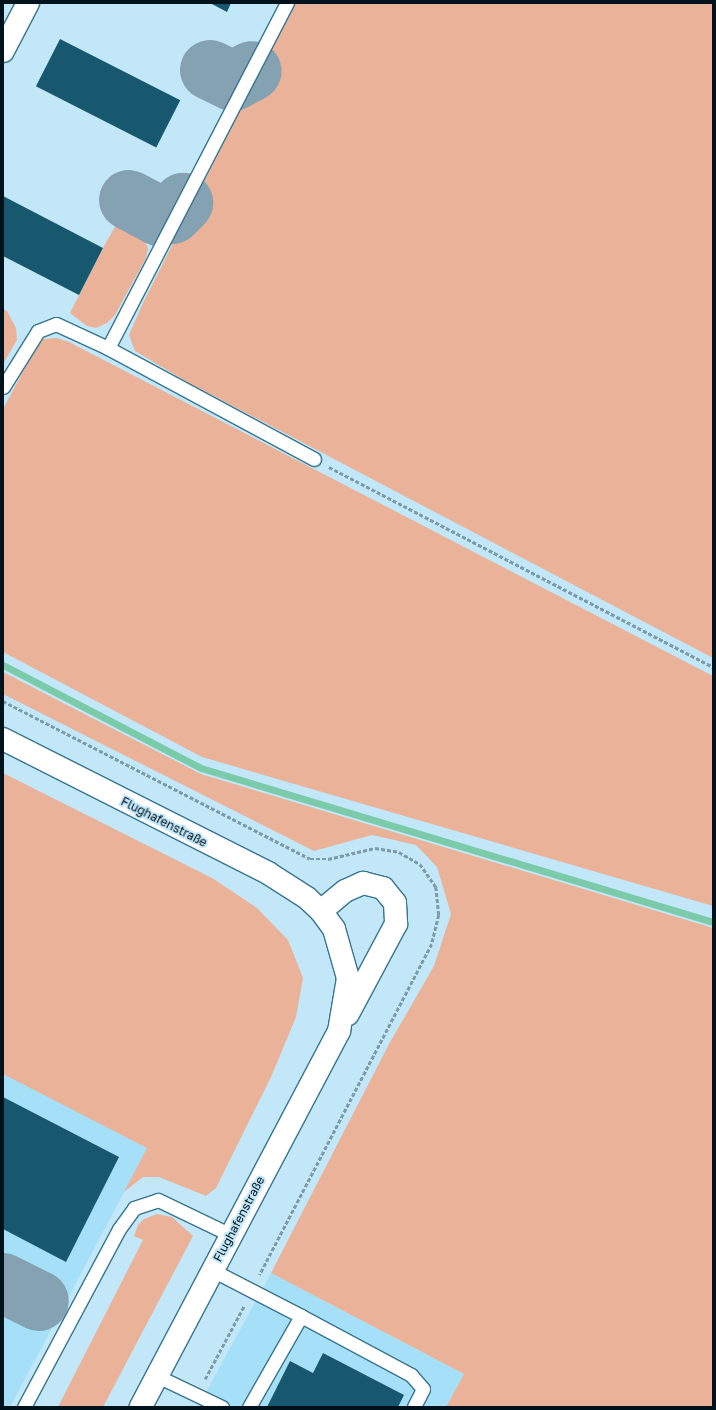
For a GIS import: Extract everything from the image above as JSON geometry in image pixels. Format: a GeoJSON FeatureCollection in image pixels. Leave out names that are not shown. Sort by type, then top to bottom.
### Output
{"type":"FeatureCollection","features":[{"type":"Feature","properties":{"kind":"street"},"geometry":{"type":"LineString","coordinates":[[3,51],[28,3]]}},
{"type":"Feature","properties":{"kind":"street","name":"Flughafenstraße"},"geometry":{"type":"LineString","coordinates":[[3,739],[268,873],[307,898],[321,911],[334,929],[348,978],[338,1031]]}},
{"type":"Feature","properties":{"kind":"street","name":"Flughafenstraße"},"geometry":{"type":"LineString","coordinates":[[141,1407],[338,1031],[396,924],[397,913],[395,903],[383,888],[364,883],[345,890],[321,911]]}},
{"type":"Feature","properties":{"kind":"lane"},"geometry":{"type":"LineString","coordinates":[[108,348],[287,3]]}},
{"type":"Feature","properties":{"kind":"lane"},"geometry":{"type":"LineString","coordinates":[[3,387],[38,330],[56,324],[108,348],[314,459]]}},
{"type":"Feature","properties":{"kind":"lane"},"geometry":{"type":"LineString","coordinates":[[24,1407],[119,1229],[134,1208],[158,1200],[231,1235]]}},
{"type":"Feature","properties":{"kind":"lane"},"geometry":{"type":"LineString","coordinates":[[212,1270],[411,1375],[423,1389],[414,1407]]}},
{"type":"Feature","properties":{"kind":"lane"},"geometry":{"type":"LineString","coordinates":[[249,1407],[301,1316]]}},
{"type":"Feature","properties":{"kind":"lane"},"geometry":{"type":"LineString","coordinates":[[158,1376],[222,1407]]}},
{"type":"Feature","properties":{"kind":"path"},"geometry":{"type":"LineString","coordinates":[[314,459],[713,667]]}},
{"type":"Feature","properties":{"kind":"path"},"geometry":{"type":"LineString","coordinates":[[3,701],[310,858],[328,859],[375,848],[400,852],[420,864],[436,886],[439,915],[432,944],[197,1396]]}},
{"type":"Feature","properties":{"kind":"shaded area"},"geometry":{"type":"Polygon","coordinates":[[[294,3],[713,3],[713,658],[189,383],[135,351],[129,335],[143,303],[294,3]]]}},
{"type":"Feature","properties":{"kind":"shaded area"},"geometry":{"type":"Polygon","coordinates":[[[123,223],[140,232],[148,248],[146,258],[115,315],[107,323],[96,328],[87,326],[70,313],[116,225],[123,223]]]}},
{"type":"Feature","properties":{"kind":"shaded area"},"geometry":{"type":"Polygon","coordinates":[[[3,309],[7,311],[16,328],[17,340],[3,364],[3,309]]]}},
{"type":"Feature","properties":{"kind":"shaded area"},"geometry":{"type":"Polygon","coordinates":[[[57,338],[69,342],[713,676],[713,906],[202,757],[3,652],[3,409],[34,351],[43,339],[57,338]]]}},
{"type":"Feature","properties":{"kind":"shaded area"},"geometry":{"type":"Polygon","coordinates":[[[3,672],[201,774],[713,928],[713,1407],[446,1407],[464,1374],[271,1273],[389,1044],[434,966],[451,914],[437,867],[416,845],[372,835],[314,851],[3,694],[3,672]]]}},
{"type":"Feature","properties":{"kind":"shaded area"},"geometry":{"type":"Polygon","coordinates":[[[3,773],[212,878],[257,908],[288,940],[303,978],[296,1017],[271,1077],[216,1188],[206,1196],[159,1177],[143,1177],[124,1192],[147,1148],[3,1074],[3,773]]]}},
{"type":"Feature","properties":{"kind":"shaded area"},"geometry":{"type":"Polygon","coordinates":[[[3,819],[147,1149],[10,1407],[3,1407],[3,819]]]}},
{"type":"Feature","properties":{"kind":"shaded area"},"geometry":{"type":"Polygon","coordinates":[[[157,1214],[172,1217],[193,1236],[103,1407],[58,1407],[143,1240],[134,1236],[138,1225],[144,1219],[157,1214]]]}},
{"type":"Feature","properties":{"kind":"shaded area"},"geometry":{"type":"Polygon","coordinates":[[[271,1273],[464,1374],[446,1407],[198,1407],[271,1273]]]}},
{"type":"Feature","properties":{"kind":"building"},"geometry":{"type":"Polygon","coordinates":[[[210,3],[231,3],[227,12],[210,3]]]}},
{"type":"Feature","properties":{"kind":"building"},"geometry":{"type":"Polygon","coordinates":[[[60,39],[180,100],[156,148],[36,86],[60,39]]]}},
{"type":"Feature","properties":{"kind":"building"},"geometry":{"type":"Polygon","coordinates":[[[3,196],[103,248],[79,295],[3,256],[3,196]]]}},
{"type":"Feature","properties":{"kind":"building"},"geometry":{"type":"Polygon","coordinates":[[[3,1097],[119,1157],[66,1262],[3,1229],[3,1097]]]}},
{"type":"Feature","properties":{"kind":"building"},"geometry":{"type":"Polygon","coordinates":[[[323,1353],[404,1395],[398,1407],[267,1407],[290,1361],[313,1373],[323,1353]]]}},
{"type":"Feature","properties":{"kind":"waterway"},"geometry":{"type":"LineString","coordinates":[[3,665],[201,768],[713,922]]}},
{"type":"Feature","properties":{"kind":"taxiway"},"geometry":{"type":"LineString","coordinates":[[210,70],[233,81],[252,71]]}},
{"type":"Feature","properties":{"kind":"taxiway"},"geometry":{"type":"LineString","coordinates":[[129,200],[159,216],[172,214],[183,203]]}},
{"type":"Feature","properties":{"kind":"taxiway"},"geometry":{"type":"LineString","coordinates":[[3,1283],[39,1301]]}}]}
